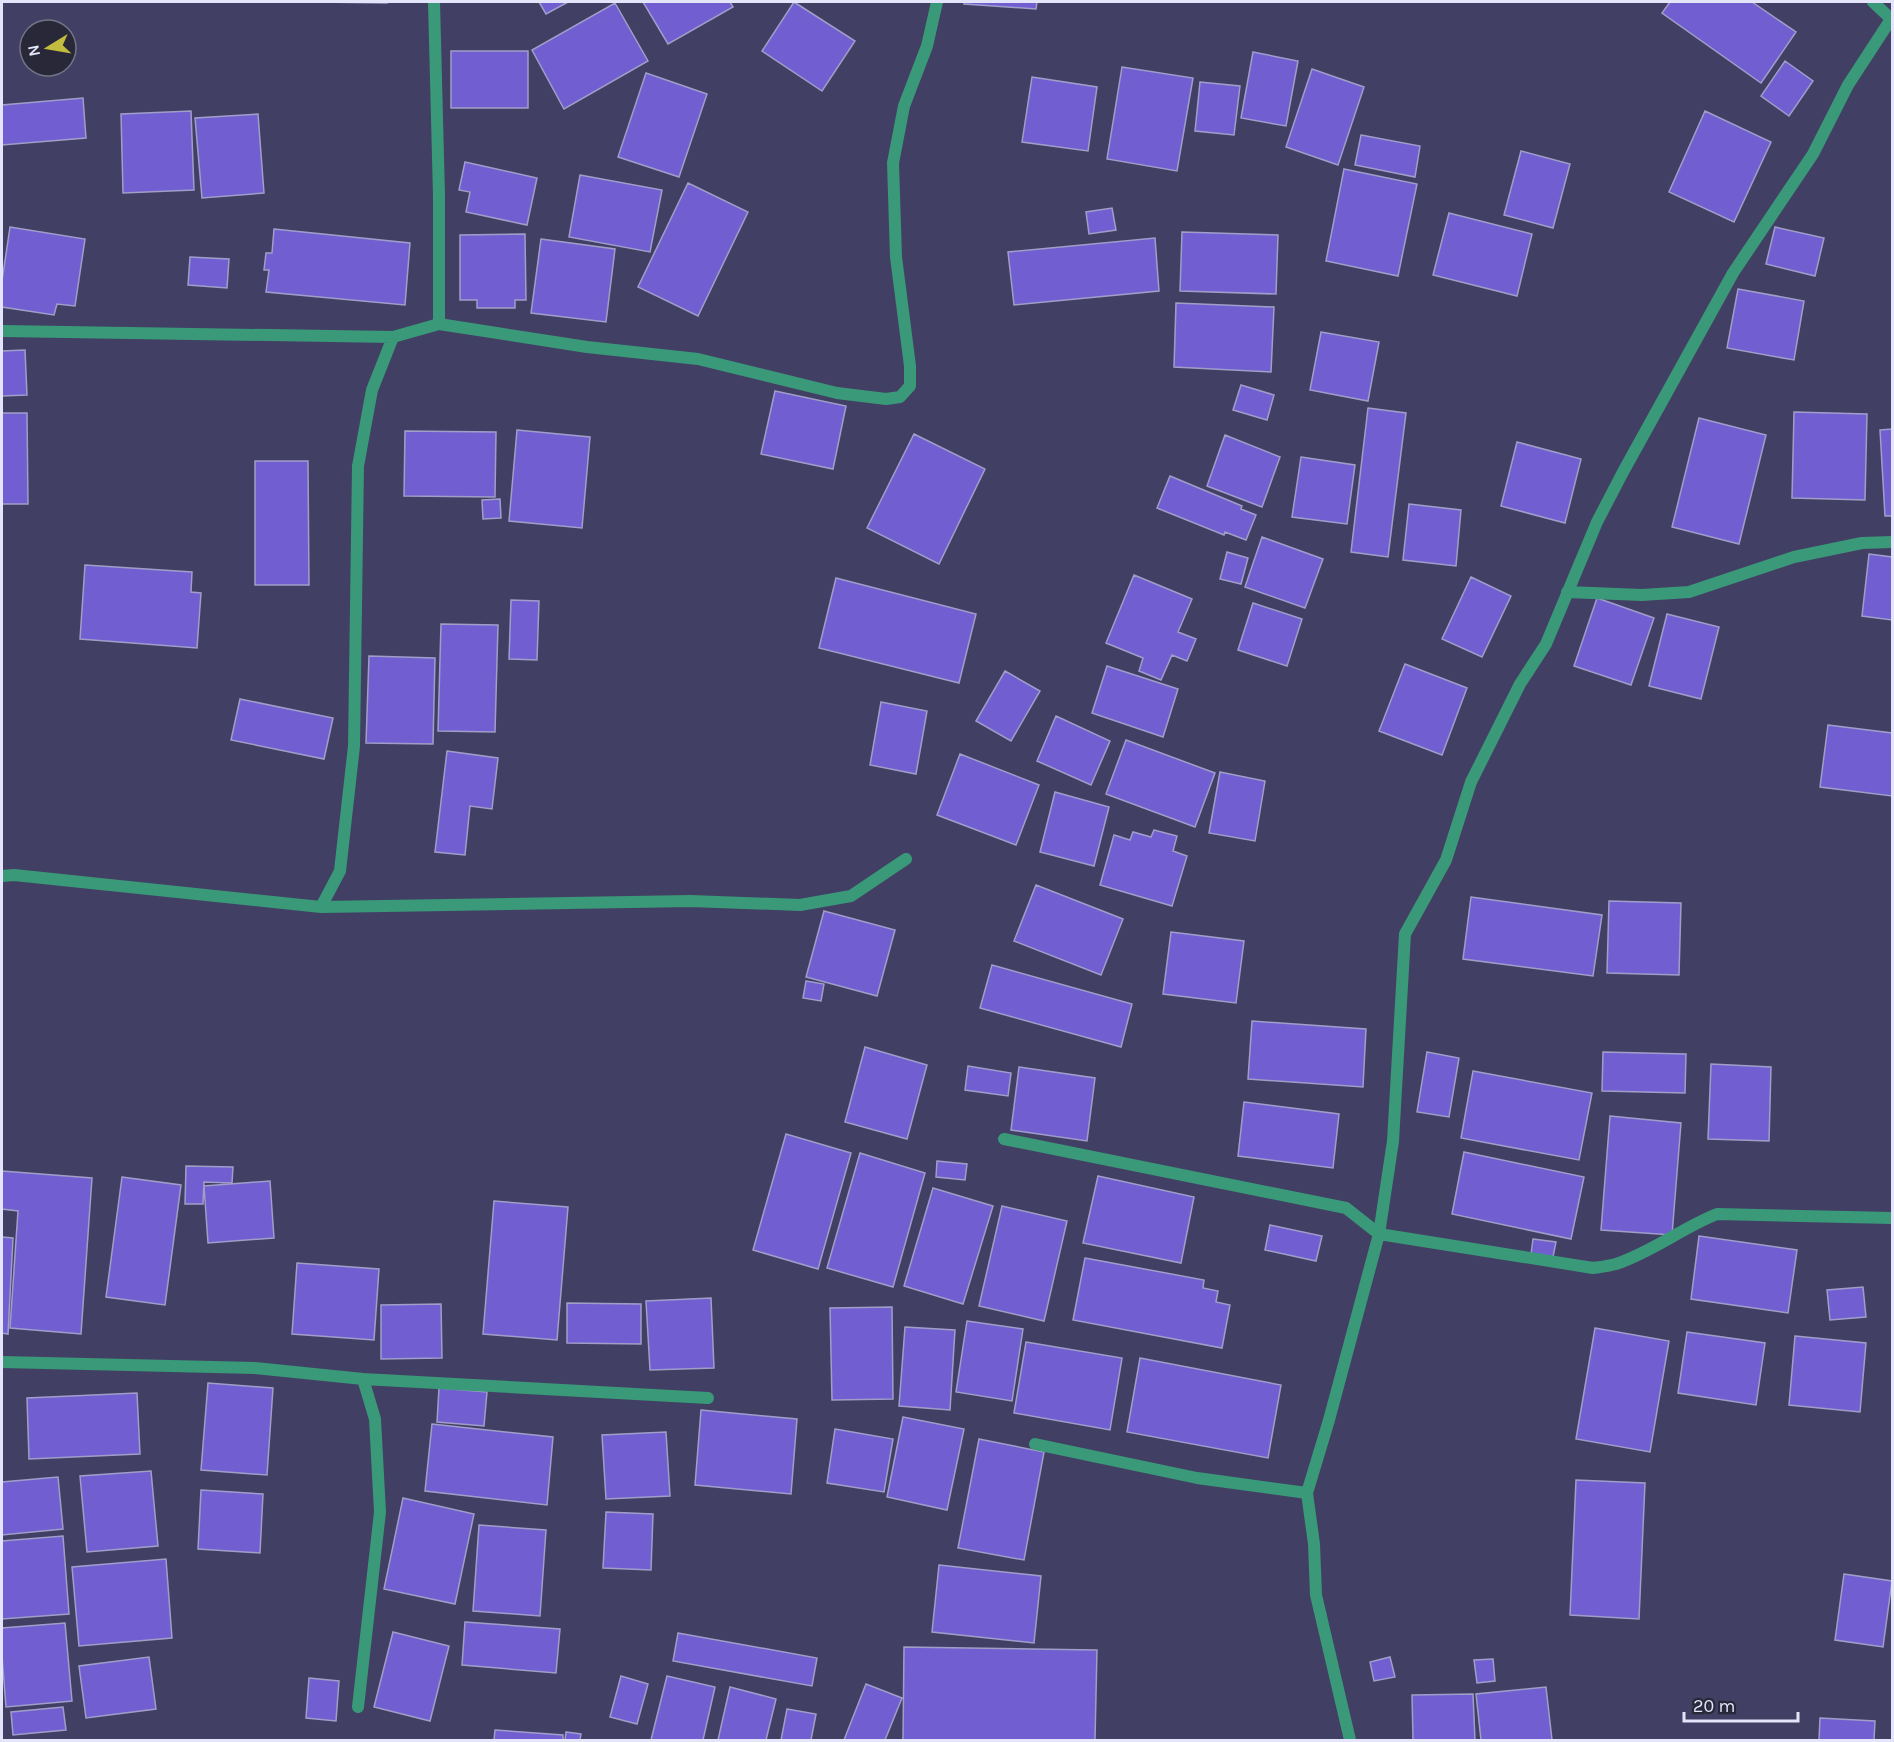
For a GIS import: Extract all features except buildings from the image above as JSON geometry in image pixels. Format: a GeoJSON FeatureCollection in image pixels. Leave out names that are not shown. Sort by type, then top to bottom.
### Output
{"type":"FeatureCollection","features":[{"type":"Feature","properties":{"kind":"street"},"geometry":{"type":"LineString","coordinates":[[434,2],[439,324]]}},
{"type":"Feature","properties":{"kind":"street"},"geometry":{"type":"LineString","coordinates":[[2,331],[393,337],[439,324],[587,347],[698,358],[837,393],[886,399],[900,397],[910,386],[910,366],[896,257],[894,163],[904,106],[927,46],[937,2]]}},
{"type":"Feature","properties":{"kind":"street"},"geometry":{"type":"LineString","coordinates":[[1350,1740],[1316,1595],[1314,1544],[1307,1493],[1379,1234],[1393,1141],[1405,934],[1446,860],[1471,782],[1520,684],[1546,644],[1597,522],[1733,273],[1813,154],[1848,85],[1891,19],[1873,2]]}},
{"type":"Feature","properties":{"kind":"street"},"geometry":{"type":"LineString","coordinates":[[321,908],[340,871],[354,746],[358,466],[372,390],[393,337]]}},
{"type":"Feature","properties":{"kind":"street"},"geometry":{"type":"LineString","coordinates":[[1567,592],[1642,596],[1689,592],[1794,558],[1862,543],[1893,543]]}},
{"type":"Feature","properties":{"kind":"street"},"geometry":{"type":"LineString","coordinates":[[2,876],[14,875],[321,908],[692,901],[800,905],[851,896],[906,859]]}},
{"type":"Feature","properties":{"kind":"street"},"geometry":{"type":"LineString","coordinates":[[1004,1139],[1346,1208],[1379,1234],[1593,1268],[1615,1264],[1658,1246],[1697,1222],[1717,1214],[1893,1218]]}},
{"type":"Feature","properties":{"kind":"street"},"geometry":{"type":"LineString","coordinates":[[2,1362],[255,1368],[363,1379],[708,1398]]}},
{"type":"Feature","properties":{"kind":"street"},"geometry":{"type":"LineString","coordinates":[[358,1707],[380,1512],[375,1419],[363,1379]]}},
{"type":"Feature","properties":{"kind":"street"},"geometry":{"type":"LineString","coordinates":[[1035,1444],[1197,1478],[1307,1493]]}}]}
